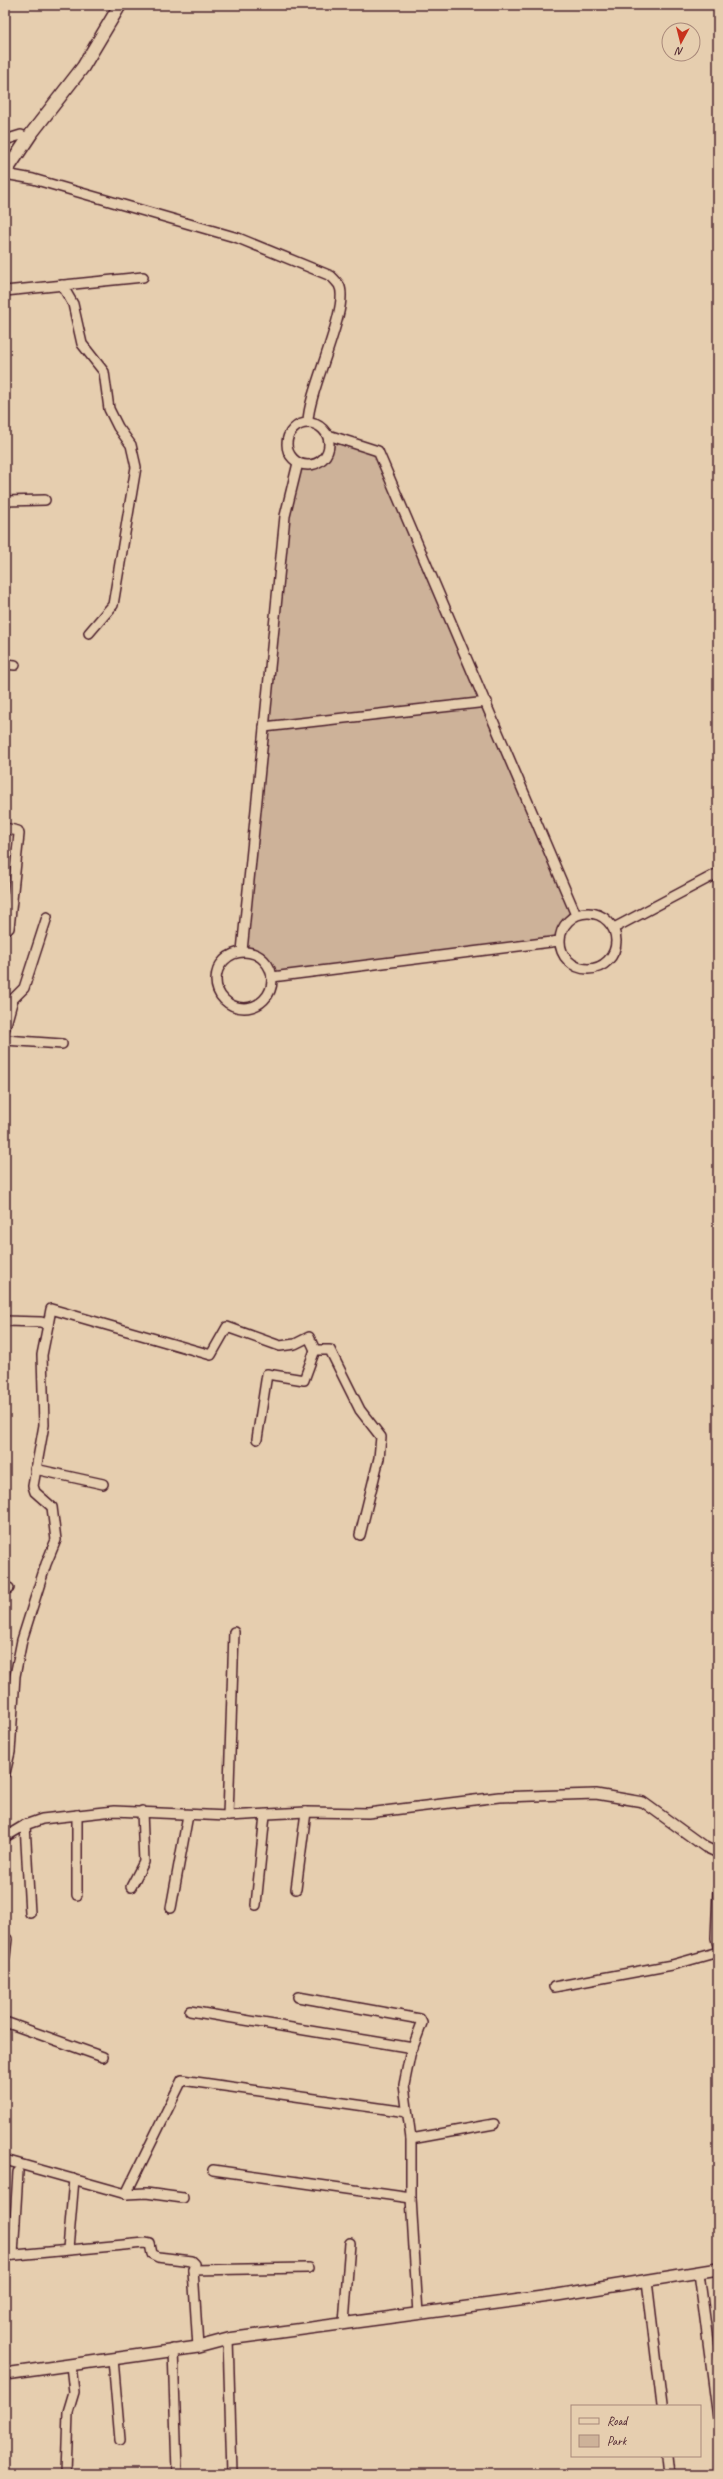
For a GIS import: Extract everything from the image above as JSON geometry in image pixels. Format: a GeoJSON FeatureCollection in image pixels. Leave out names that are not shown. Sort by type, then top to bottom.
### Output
{"type":"FeatureCollection","features":[{"type":"Feature","properties":{"kind":"main road"},"geometry":{"type":"LineString","coordinates":[[5,174],[28,139],[83,67],[120,5]]}},
{"type":"Feature","properties":{"kind":"street"},"geometry":{"type":"LineString","coordinates":[[5,140],[21,135],[28,139]]}},
{"type":"Feature","properties":{"kind":"street"},"geometry":{"type":"LineString","coordinates":[[5,174],[34,179],[238,238],[331,276],[340,286],[342,304],[311,400],[308,422]]}},
{"type":"Feature","properties":{"kind":"street"},"geometry":{"type":"LineString","coordinates":[[5,291],[143,277]]}},
{"type":"Feature","properties":{"kind":"street"},"geometry":{"type":"LineString","coordinates":[[62,285],[72,304],[82,344],[104,372],[110,410],[118,427],[131,445],[136,467],[113,605],[89,633]]}},
{"type":"Feature","properties":{"kind":"street"},"geometry":{"type":"LineString","coordinates":[[308,422],[323,429],[328,435],[330,444],[328,453],[322,460],[314,465],[298,463],[288,451],[287,439],[293,428],[308,422]]}},
{"type":"Feature","properties":{"kind":"street"},"geometry":{"type":"LineString","coordinates":[[328,435],[378,451],[487,702],[576,915]]}},
{"type":"Feature","properties":{"kind":"street"},"geometry":{"type":"LineString","coordinates":[[242,951],[285,516],[298,463]]}},
{"type":"Feature","properties":{"kind":"street"},"geometry":{"type":"LineString","coordinates":[[5,501],[45,500]]}},
{"type":"Feature","properties":{"kind":"street"},"geometry":{"type":"LineString","coordinates":[[5,664],[15,665]]}},
{"type":"Feature","properties":{"kind":"street"},"geometry":{"type":"LineString","coordinates":[[264,727],[487,702]]}},
{"type":"Feature","properties":{"kind":"street"},"geometry":{"type":"LineString","coordinates":[[5,828],[18,831],[19,834],[9,928]]}},
{"type":"Feature","properties":{"kind":"street"},"geometry":{"type":"LineString","coordinates":[[614,928],[718,873]]}},
{"type":"Feature","properties":{"kind":"street"},"geometry":{"type":"LineString","coordinates":[[586,912],[597,914],[606,919],[614,928],[617,938],[616,950],[610,960],[601,967],[590,970],[578,968],[568,962],[562,952],[559,941],[561,930],[567,921],[576,915],[586,912]]}},
{"type":"Feature","properties":{"kind":"street"},"geometry":{"type":"LineString","coordinates":[[5,1028],[13,999],[24,988],[47,917]]}},
{"type":"Feature","properties":{"kind":"street"},"geometry":{"type":"LineString","coordinates":[[272,978],[559,941]]}},
{"type":"Feature","properties":{"kind":"street"},"geometry":{"type":"LineString","coordinates":[[242,951],[253,953],[262,958],[269,967],[272,978],[271,989],[266,999],[257,1006],[240,1008],[225,1002],[216,988],[216,971],[226,958],[242,951]]}},
{"type":"Feature","properties":{"kind":"street"},"geometry":{"type":"LineString","coordinates":[[5,1040],[62,1044]]}},
{"type":"Feature","properties":{"kind":"street"},"geometry":{"type":"LineString","coordinates":[[5,1773],[10,1752],[15,1676],[22,1640],[46,1564],[56,1540],[52,1507],[35,1492],[33,1486],[44,1425],[42,1355],[51,1309],[211,1355],[227,1327],[280,1346],[295,1344],[309,1337],[315,1350],[304,1380],[267,1374],[257,1439]]}},
{"type":"Feature","properties":{"kind":"street"},"geometry":{"type":"LineString","coordinates":[[5,1321],[40,1322],[48,1325]]}},
{"type":"Feature","properties":{"kind":"street"},"geometry":{"type":"LineString","coordinates":[[315,1350],[330,1350],[360,1410],[381,1437],[380,1458],[360,1535]]}},
{"type":"Feature","properties":{"kind":"street"},"geometry":{"type":"LineString","coordinates":[[35,1469],[103,1484]]}},
{"type":"Feature","properties":{"kind":"street"},"geometry":{"type":"LineString","coordinates":[[228,1816],[234,1632]]}},
{"type":"Feature","properties":{"kind":"street"},"geometry":{"type":"LineString","coordinates":[[5,1836],[25,1824],[42,1819],[114,1811],[228,1816],[306,1812],[368,1812],[499,1798],[596,1794],[643,1802],[705,1847],[718,1853]]}},
{"type":"Feature","properties":{"kind":"street"},"geometry":{"type":"LineString","coordinates":[[131,1887],[144,1862],[142,1812]]}},
{"type":"Feature","properties":{"kind":"street"},"geometry":{"type":"LineString","coordinates":[[296,1889],[306,1812]]}},
{"type":"Feature","properties":{"kind":"street"},"geometry":{"type":"LineString","coordinates":[[76,1815],[76,1895]]}},
{"type":"Feature","properties":{"kind":"street"},"geometry":{"type":"LineString","coordinates":[[171,1908],[188,1815]]}},
{"type":"Feature","properties":{"kind":"street"},"geometry":{"type":"LineString","coordinates":[[256,1905],[266,1815]]}},
{"type":"Feature","properties":{"kind":"street"},"geometry":{"type":"LineString","coordinates":[[25,1824],[30,1913]]}},
{"type":"Feature","properties":{"kind":"street"},"geometry":{"type":"LineString","coordinates":[[717,1940],[718,1890]]}},
{"type":"Feature","properties":{"kind":"street"},"geometry":{"type":"LineString","coordinates":[[5,1956],[7,1939]]}},
{"type":"Feature","properties":{"kind":"street"},"geometry":{"type":"LineString","coordinates":[[554,1987],[672,1965],[718,1952]]}},
{"type":"Feature","properties":{"kind":"street"},"geometry":{"type":"LineString","coordinates":[[298,1997],[420,2019],[422,2023],[413,2048],[404,2085],[411,2139],[411,2198],[418,2314]]}},
{"type":"Feature","properties":{"kind":"street"},"geometry":{"type":"LineString","coordinates":[[190,2011],[413,2048]]}},
{"type":"Feature","properties":{"kind":"street"},"geometry":{"type":"LineString","coordinates":[[5,2022],[103,2057]]}},
{"type":"Feature","properties":{"kind":"street"},"geometry":{"type":"LineString","coordinates":[[126,2194],[182,2080],[407,2112]]}},
{"type":"Feature","properties":{"kind":"street"},"geometry":{"type":"LineString","coordinates":[[411,2139],[494,2124]]}},
{"type":"Feature","properties":{"kind":"street"},"geometry":{"type":"LineString","coordinates":[[5,2160],[126,2194],[146,2193],[184,2198]]}},
{"type":"Feature","properties":{"kind":"street"},"geometry":{"type":"LineString","coordinates":[[213,2170],[411,2198]]}},
{"type":"Feature","properties":{"kind":"street"},"geometry":{"type":"LineString","coordinates":[[18,2172],[9,2255],[145,2243],[150,2244],[152,2254],[158,2257],[192,2261],[195,2264],[193,2270],[198,2347]]}},
{"type":"Feature","properties":{"kind":"street"},"geometry":{"type":"LineString","coordinates":[[68,2249],[74,2179]]}},
{"type":"Feature","properties":{"kind":"street"},"geometry":{"type":"LineString","coordinates":[[344,2323],[350,2243]]}},
{"type":"Feature","properties":{"kind":"street"},"geometry":{"type":"LineString","coordinates":[[193,2270],[308,2268]]}},
{"type":"Feature","properties":{"kind":"street"},"geometry":{"type":"LineString","coordinates":[[5,2374],[173,2349],[198,2347],[228,2339],[418,2314],[647,2281],[718,2269]]}},
{"type":"Feature","properties":{"kind":"street"},"geometry":{"type":"LineString","coordinates":[[699,2273],[718,2418]]}},
{"type":"Feature","properties":{"kind":"street"},"geometry":{"type":"LineString","coordinates":[[647,2281],[662,2405]]}},
{"type":"Feature","properties":{"kind":"street"},"geometry":{"type":"LineString","coordinates":[[228,2339],[232,2474]]}},
{"type":"Feature","properties":{"kind":"street"},"geometry":{"type":"LineString","coordinates":[[173,2349],[177,2471]]}},
{"type":"Feature","properties":{"kind":"street"},"geometry":{"type":"LineString","coordinates":[[113,2359],[120,2440]]}},
{"type":"Feature","properties":{"kind":"street"},"geometry":{"type":"LineString","coordinates":[[66,2474],[68,2412],[74,2392],[71,2365]]}},
{"type":"Feature","properties":{"kind":"street"},"geometry":{"type":"LineString","coordinates":[[668,2457],[670,2474]]}},
{"type":"Feature","properties":{"kind":"green space"},"geometry":{"type":"Polygon","coordinates":[[[328,435],[378,451],[576,915],[565,926],[559,941],[272,977],[268,966],[262,959],[248,952],[242,951],[285,516],[298,463],[312,464],[322,459],[326,455],[328,449],[328,435]]]}}]}
